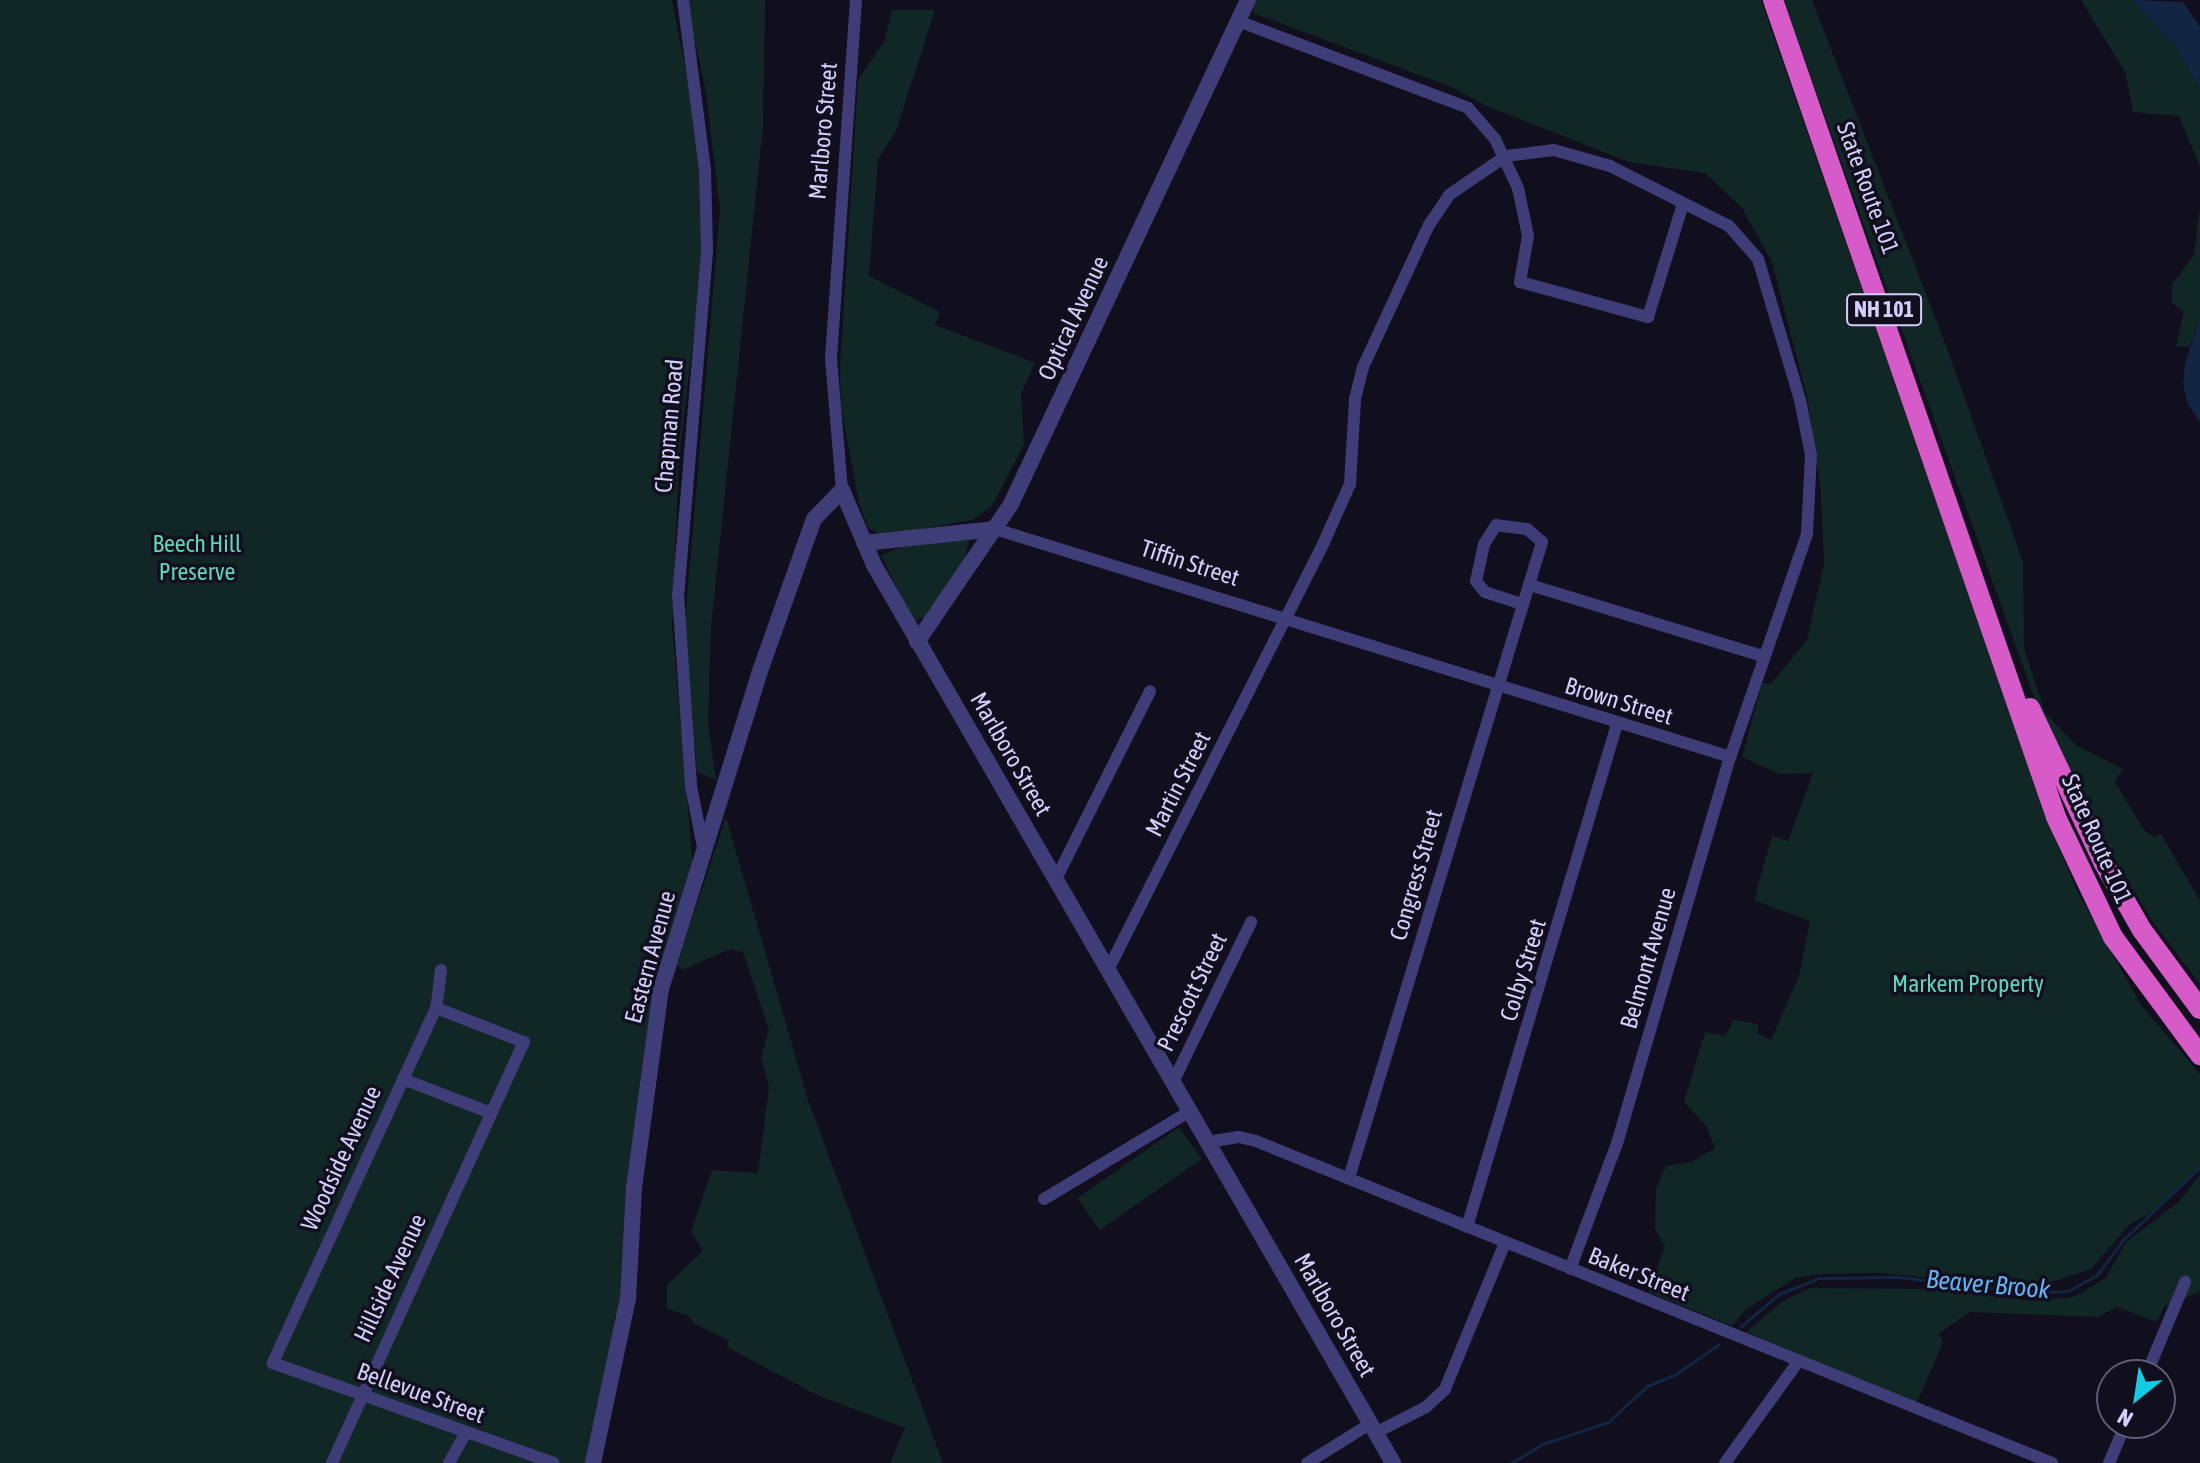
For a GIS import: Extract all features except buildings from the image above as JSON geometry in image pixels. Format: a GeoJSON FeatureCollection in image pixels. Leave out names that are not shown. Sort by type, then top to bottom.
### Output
{"type":"FeatureCollection","features":[{"type":"Feature","properties":{"kind":"highway","name":"State Route 101"},"geometry":{"type":"LineString","coordinates":[[1773,0],[1991,620],[2043,783],[2087,888],[2144,984],[2200,1055]]}},
{"type":"Feature","properties":{"kind":"highway","name":"State Route 101"},"geometry":{"type":"LineString","coordinates":[[1991,620],[2103,862],[2142,930],[2200,1009]]}},
{"type":"Feature","properties":{"kind":"street","name":"Chapman Road"},"geometry":{"type":"LineString","coordinates":[[683,0],[705,169],[707,252],[678,594],[691,786],[705,855]]}},
{"type":"Feature","properties":{"kind":"street","name":"Marlboro Street"},"geometry":{"type":"LineString","coordinates":[[856,0],[831,358],[842,490],[864,543],[917,642],[1109,968],[1393,1463]]}},
{"type":"Feature","properties":{"kind":"street","name":"Optical Avenue"},"geometry":{"type":"LineString","coordinates":[[917,642],[995,529],[1248,0]]}},
{"type":"Feature","properties":{"kind":"street"},"geometry":{"type":"LineString","coordinates":[[1238,21],[1453,100],[1482,122],[1506,156],[1527,221],[1520,282],[1648,317],[1683,204]]}},
{"type":"Feature","properties":{"kind":"street","name":"Belmont Avenue"},"geometry":{"type":"LineString","coordinates":[[1506,156],[1573,153],[1729,226],[1758,259],[1800,400],[1811,455],[1807,534],[1779,627],[1762,656],[1730,757],[1616,1146],[1570,1269]]}},
{"type":"Feature","properties":{"kind":"street","name":"Martin Street"},"geometry":{"type":"LineString","coordinates":[[1109,968],[1286,620],[1350,484],[1355,399],[1392,300],[1449,195],[1506,156]]}},
{"type":"Feature","properties":{"kind":"street","name":"Eastern Avenue"},"geometry":{"type":"LineString","coordinates":[[593,1463],[628,1299],[634,1188],[655,1017],[759,674],[814,519],[842,490]]}},
{"type":"Feature","properties":{"kind":"street"},"geometry":{"type":"LineString","coordinates":[[1523,604],[1485,592],[1476,581],[1484,544],[1496,525],[1527,529],[1542,542],[1530,585],[1762,656]]}},
{"type":"Feature","properties":{"kind":"street","name":"Tiffin Street"},"geometry":{"type":"LineString","coordinates":[[864,543],[995,529],[1495,686]]}},
{"type":"Feature","properties":{"kind":"street","name":"Congress Street"},"geometry":{"type":"LineString","coordinates":[[1349,1178],[1495,686],[1530,585]]}},
{"type":"Feature","properties":{"kind":"street","name":"Brown Street"},"geometry":{"type":"LineString","coordinates":[[1495,686],[1730,757]]}},
{"type":"Feature","properties":{"kind":"street"},"geometry":{"type":"LineString","coordinates":[[1056,879],[1150,691]]}},
{"type":"Feature","properties":{"kind":"street","name":"Colby Street"},"geometry":{"type":"LineString","coordinates":[[1467,1227],[1617,724]]}},
{"type":"Feature","properties":{"kind":"street","name":"Prescott Street"},"geometry":{"type":"LineString","coordinates":[[1173,1082],[1251,922]]}},
{"type":"Feature","properties":{"kind":"street","name":"Woodside Avenue"},"geometry":{"type":"LineString","coordinates":[[273,1363],[436,1008],[441,970]]}},
{"type":"Feature","properties":{"kind":"street","name":"Hillside Avenue"},"geometry":{"type":"LineString","coordinates":[[332,1463],[524,1042],[436,1008]]}},
{"type":"Feature","properties":{"kind":"street"},"geometry":{"type":"LineString","coordinates":[[403,1079],[491,1113]]}},
{"type":"Feature","properties":{"kind":"street"},"geometry":{"type":"LineString","coordinates":[[1044,1199],[1189,1112]]}},
{"type":"Feature","properties":{"kind":"street","name":"Baker Street"},"geometry":{"type":"LineString","coordinates":[[1207,1142],[1239,1137],[1256,1141],[2045,1462]]}},
{"type":"Feature","properties":{"kind":"street"},"geometry":{"type":"LineString","coordinates":[[1307,1463],[1373,1428],[1426,1407],[1445,1389],[1505,1243]]}},
{"type":"Feature","properties":{"kind":"street"},"geometry":{"type":"LineString","coordinates":[[2153,1359],[2185,1282]]}},
{"type":"Feature","properties":{"kind":"street","name":"Bellevue Street"},"geometry":{"type":"LineString","coordinates":[[273,1363],[554,1463]]}},
{"type":"Feature","properties":{"kind":"street"},"geometry":{"type":"LineString","coordinates":[[1725,1463],[1797,1363]]}},
{"type":"Feature","properties":{"kind":"street"},"geometry":{"type":"LineString","coordinates":[[449,1463],[466,1432]]}},
{"type":"Feature","properties":{"kind":"street"},"geometry":{"type":"LineString","coordinates":[[2109,1463],[2119,1439]]}},
{"type":"Feature","properties":{"kind":"green space","name":"Beech Hill Preserve"},"geometry":{"type":"Polygon","coordinates":[[[0,0],[672,0],[700,143],[703,257],[679,458],[672,624],[693,867],[651,1013],[629,1179],[621,1309],[588,1463],[0,1463],[0,0]]]}},
{"type":"Feature","properties":{"kind":"green space"},"geometry":{"type":"Polygon","coordinates":[[[686,0],[765,0],[763,126],[711,627],[708,722],[716,780],[697,772],[685,622],[720,210],[706,92],[686,0]]]}},
{"type":"Feature","properties":{"kind":"green space","name":"Markem Property"},"geometry":{"type":"Polygon","coordinates":[[[1256,0],[1761,0],[2050,826],[2076,889],[2141,1005],[2200,1074],[2200,1167],[2156,1210],[2130,1224],[2091,1269],[2034,1288],[1880,1273],[1821,1274],[1795,1278],[1745,1310],[1733,1326],[1648,1292],[1665,1247],[1655,1229],[1656,1189],[1666,1166],[1692,1162],[1715,1148],[1706,1126],[1684,1102],[1705,1032],[1725,1036],[1734,1020],[1758,1024],[1758,1034],[1771,1040],[1799,976],[1810,921],[1754,900],[1772,836],[1788,841],[1813,773],[1780,774],[1742,757],[1762,683],[1771,684],[1807,640],[1824,563],[1821,491],[1807,397],[1772,262],[1742,208],[1705,173],[1629,162],[1484,105],[1454,88],[1253,13],[1256,0]]]}},
{"type":"Feature","properties":{"kind":"green space"},"geometry":{"type":"Polygon","coordinates":[[[1783,0],[1812,0],[1947,348],[2023,562],[2024,649],[2045,713],[2077,746],[2123,769],[2115,782],[2144,830],[2154,837],[2161,834],[2200,901],[2200,984],[2154,924],[2085,809],[2041,716],[1783,0]]]}},
{"type":"Feature","properties":{"kind":"green space"},"geometry":{"type":"Polygon","coordinates":[[[2081,0],[2132,0],[2177,49],[2200,89],[2200,167],[2179,116],[2133,112],[2125,72],[2081,0]]]}},
{"type":"Feature","properties":{"kind":"green space"},"geometry":{"type":"Polygon","coordinates":[[[892,10],[935,10],[896,131],[878,159],[869,276],[940,312],[935,325],[1035,363],[1021,394],[1024,445],[991,507],[972,520],[883,536],[868,528],[859,503],[841,408],[840,367],[858,80],[884,42],[892,10]]]}},
{"type":"Feature","properties":{"kind":"green space"},"geometry":{"type":"Polygon","coordinates":[[[2200,206],[2200,319],[2190,347],[2176,346],[2184,312],[2172,303],[2172,284],[2194,255],[2200,206]]]}},
{"type":"Feature","properties":{"kind":"green space"},"geometry":{"type":"Polygon","coordinates":[[[969,539],[965,558],[928,616],[913,621],[881,555],[911,544],[969,539]]]}},
{"type":"Feature","properties":{"kind":"green space"},"geometry":{"type":"Polygon","coordinates":[[[726,817],[808,1100],[943,1463],[890,1463],[905,1428],[819,1396],[727,1347],[729,1340],[694,1324],[688,1315],[667,1309],[667,1285],[703,1251],[691,1232],[712,1170],[758,1173],[769,1087],[761,1057],[769,1030],[743,952],[730,949],[682,970],[677,964],[726,817]]]}},
{"type":"Feature","properties":{"kind":"green space"},"geometry":{"type":"Polygon","coordinates":[[[1179,1127],[1201,1159],[1100,1230],[1077,1198],[1179,1127]]]}},
{"type":"Feature","properties":{"kind":"green space"},"geometry":{"type":"Polygon","coordinates":[[[2200,1174],[2200,1292],[2164,1306],[2157,1322],[2117,1307],[2098,1317],[1970,1312],[1939,1333],[1943,1343],[1916,1404],[1746,1332],[1783,1301],[1810,1288],[1937,1289],[2032,1301],[2074,1297],[2106,1278],[2126,1242],[2180,1201],[2200,1174]]]}},
{"type":"Feature","properties":{"kind":"water"},"geometry":{"type":"Polygon","coordinates":[[[2132,0],[2183,2],[2200,27],[2200,89],[2177,49],[2132,0]]]}},
{"type":"Feature","properties":{"kind":"water"},"geometry":{"type":"Polygon","coordinates":[[[2200,319],[2200,422],[2188,405],[2183,385],[2185,364],[2200,319]]]}},
{"type":"Feature","properties":{"kind":"waterway","name":"Beaver Brook"},"geometry":{"type":"LineString","coordinates":[[1741,1326],[1779,1294],[1819,1278],[1899,1277],[2030,1293],[2068,1291],[2097,1275],[2123,1240],[2200,1167]]}},
{"type":"Feature","properties":{"kind":"waterway","name":"Beaver Brook"},"geometry":{"type":"LineString","coordinates":[[1511,1463],[1543,1444],[1608,1422],[1647,1386],[1676,1374],[1719,1344]]}}]}
